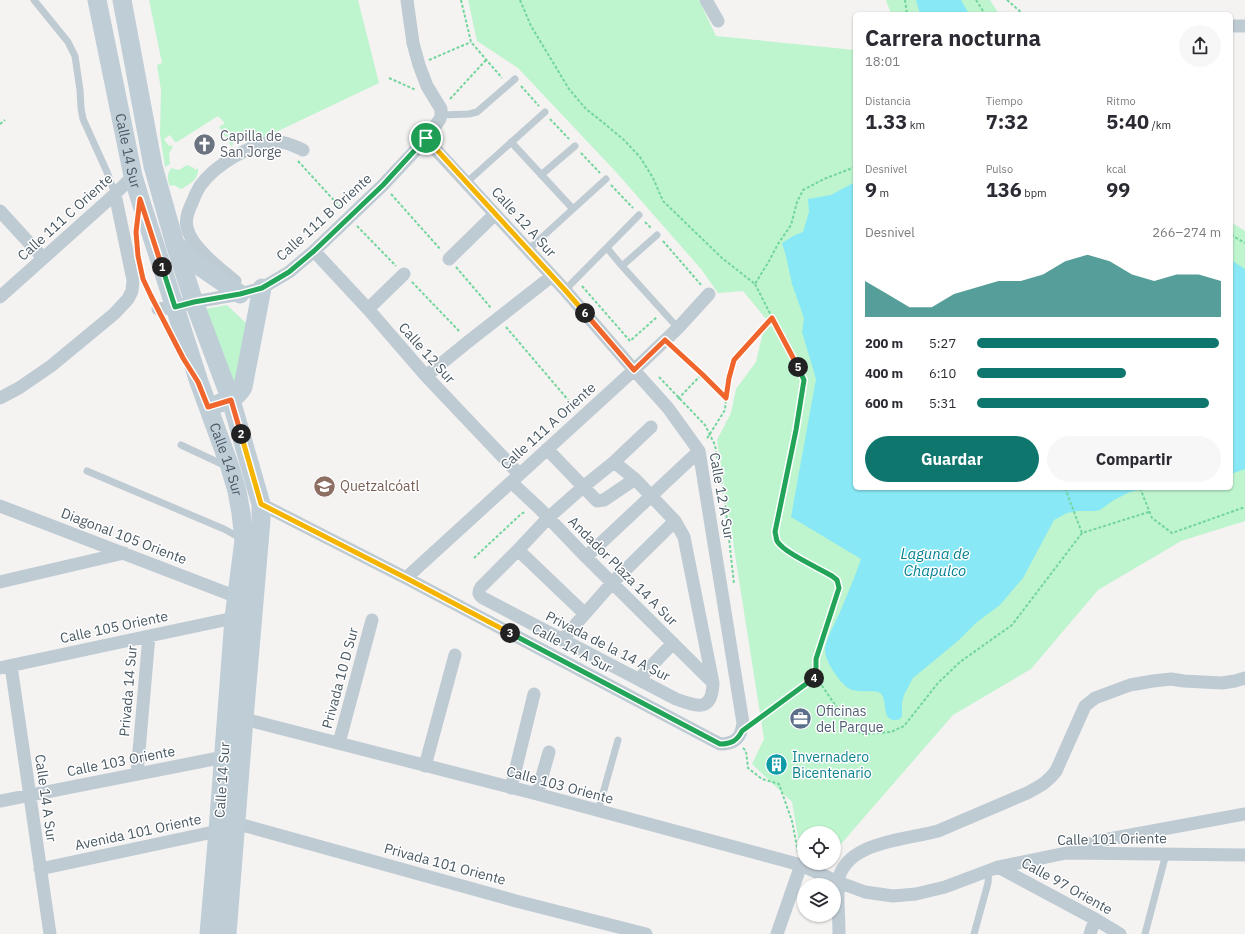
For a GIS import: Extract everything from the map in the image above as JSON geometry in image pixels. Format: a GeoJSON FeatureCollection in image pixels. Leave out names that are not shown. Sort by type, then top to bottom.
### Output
{"type":"FeatureCollection","features":[{"type":"Feature","properties":{"kind":"main road","name":"Calle 14 Sur"},"geometry":{"type":"LineString","coordinates":[[122,0],[153,166],[175,244],[194,302],[231,400],[261,504],[261,520],[227,934]]}},
{"type":"Feature","properties":{"kind":"main road"},"geometry":{"type":"LineString","coordinates":[[134,0],[146,69],[149,100],[145,121]]}},
{"type":"Feature","properties":{"kind":"main road","name":"Calle 14 Sur"},"geometry":{"type":"LineString","coordinates":[[97,2],[133,176],[140,199],[166,308],[198,382],[230,467],[237,491],[241,513],[244,540],[234,618],[209,934]]}},
{"type":"Feature","properties":{"kind":"main road"},"geometry":{"type":"LineString","coordinates":[[175,244],[202,268],[250,291],[243,387],[231,400],[208,407]]}},
{"type":"Feature","properties":{"kind":"street"},"geometry":{"type":"LineString","coordinates":[[407,0],[413,43],[419,65],[427,86],[441,112]]}},
{"type":"Feature","properties":{"kind":"street"},"geometry":{"type":"LineString","coordinates":[[706,0],[718,21]]}},
{"type":"Feature","properties":{"kind":"street"},"geometry":{"type":"LineString","coordinates":[[1233,26],[1245,26]]}},
{"type":"Feature","properties":{"kind":"street","name":"Calle 111 B Oriente"},"geometry":{"type":"LineString","coordinates":[[166,308],[250,291],[289,272],[314,251],[383,185],[426,138],[440,120],[441,112]]}},
{"type":"Feature","properties":{"kind":"street","name":"Calle 12 A Sur"},"geometry":{"type":"LineString","coordinates":[[426,138],[565,290],[668,408],[699,451],[743,723],[742,731]]}},
{"type":"Feature","properties":{"kind":"street"},"geometry":{"type":"LineString","coordinates":[[250,291],[209,259],[197,246],[186,227],[189,208],[200,186],[210,175],[227,161],[245,150],[258,145],[280,141],[300,155]]}},
{"type":"Feature","properties":{"kind":"street","name":"Calle 111 C Oriente"},"geometry":{"type":"LineString","coordinates":[[0,297],[115,194],[133,176]]}},
{"type":"Feature","properties":{"kind":"street"},"geometry":{"type":"LineString","coordinates":[[0,398],[19,388],[51,366],[114,314],[128,299],[132,291],[133,280],[115,194]]}},
{"type":"Feature","properties":{"kind":"street"},"geometry":{"type":"LineString","coordinates":[[0,211],[43,258]]}},
{"type":"Feature","properties":{"kind":"street"},"geometry":{"type":"LineString","coordinates":[[449,259],[495,214]]}},
{"type":"Feature","properties":{"kind":"street","name":"Calle 12 Sur"},"geometry":{"type":"LineString","coordinates":[[314,251],[368,309],[515,478]]}},
{"type":"Feature","properties":{"kind":"street"},"geometry":{"type":"LineString","coordinates":[[368,309],[404,274]]}},
{"type":"Feature","properties":{"kind":"street"},"geometry":{"type":"LineString","coordinates":[[426,376],[552,276]]}},
{"type":"Feature","properties":{"kind":"street","name":"Calle 111 A Oriente"},"geometry":{"type":"LineString","coordinates":[[406,578],[634,370],[678,328],[709,294]]}},
{"type":"Feature","properties":{"kind":"street"},"geometry":{"type":"LineString","coordinates":[[584,614],[518,550],[548,518],[614,462],[651,427]]}},
{"type":"Feature","properties":{"kind":"street"},"geometry":{"type":"LineString","coordinates":[[547,449],[595,500],[604,500],[635,479]]}},
{"type":"Feature","properties":{"kind":"street"},"geometry":{"type":"LineString","coordinates":[[586,557],[699,451]]}},
{"type":"Feature","properties":{"kind":"street"},"geometry":{"type":"LineString","coordinates":[[614,462],[635,479],[675,521],[684,537],[713,683]]}},
{"type":"Feature","properties":{"kind":"street","name":"Andador Plaza 14 A Sur"},"geometry":{"type":"LineString","coordinates":[[515,478],[548,518],[713,683]]}},
{"type":"Feature","properties":{"kind":"street","name":"Calle 14 A Sur"},"geometry":{"type":"LineString","coordinates":[[261,504],[406,578],[709,739],[720,744],[734,742]]}},
{"type":"Feature","properties":{"kind":"street","name":"Diagonal 105 Oriente"},"geometry":{"type":"LineString","coordinates":[[0,506],[237,597]]}},
{"type":"Feature","properties":{"kind":"street"},"geometry":{"type":"LineString","coordinates":[[562,640],[612,583],[675,521]]}},
{"type":"Feature","properties":{"kind":"street","name":"Privada de la 14 A Sur"},"geometry":{"type":"LineString","coordinates":[[518,550],[480,587],[479,594],[481,597],[676,699],[698,706],[704,704],[710,700],[713,683]]}},
{"type":"Feature","properties":{"kind":"street"},"geometry":{"type":"LineString","coordinates":[[0,582],[124,553]]}},
{"type":"Feature","properties":{"kind":"street","name":"Calle 105 Oriente"},"geometry":{"type":"LineString","coordinates":[[5,667],[234,618]]}},
{"type":"Feature","properties":{"kind":"street","name":"Privada 10 D Sur"},"geometry":{"type":"LineString","coordinates":[[339,744],[372,620]]}},
{"type":"Feature","properties":{"kind":"street","name":"Privada 14 Sur"},"geometry":{"type":"LineString","coordinates":[[137,774],[149,636]]}},
{"type":"Feature","properties":{"kind":"street"},"geometry":{"type":"LineString","coordinates":[[639,679],[672,643]]}},
{"type":"Feature","properties":{"kind":"street"},"geometry":{"type":"LineString","coordinates":[[425,766],[455,655]]}},
{"type":"Feature","properties":{"kind":"street","name":"Calle 14 A Sur"},"geometry":{"type":"LineString","coordinates":[[5,667],[29,794],[50,934]]}},
{"type":"Feature","properties":{"kind":"street"},"geometry":{"type":"LineString","coordinates":[[839,878],[846,863],[862,851],[887,842],[938,831],[1027,793],[1050,780],[1056,771],[1086,706],[1095,698],[1130,685],[1153,681],[1171,679],[1222,683],[1245,678]]}},
{"type":"Feature","properties":{"kind":"street"},"geometry":{"type":"LineString","coordinates":[[511,788],[534,694]]}},
{"type":"Feature","properties":{"kind":"street","name":"Calle 103 Oriente"},"geometry":{"type":"LineString","coordinates":[[244,719],[537,794],[797,864]]}},
{"type":"Feature","properties":{"kind":"street"},"geometry":{"type":"LineString","coordinates":[[734,742],[742,731]]}},
{"type":"Feature","properties":{"kind":"street"},"geometry":{"type":"LineString","coordinates":[[537,794],[549,752]]}},
{"type":"Feature","properties":{"kind":"street","name":"Calle 103 Oriente"},"geometry":{"type":"LineString","coordinates":[[0,800],[224,758]]}},
{"type":"Feature","properties":{"kind":"street"},"geometry":{"type":"LineString","coordinates":[[1066,853],[1098,841],[1245,814]]}},
{"type":"Feature","properties":{"kind":"street","name":"Privada 101 Oriente"},"geometry":{"type":"LineString","coordinates":[[235,823],[516,901],[646,934]]}},
{"type":"Feature","properties":{"kind":"street","name":"Avenida 101 Oriente"},"geometry":{"type":"LineString","coordinates":[[40,869],[218,831]]}},
{"type":"Feature","properties":{"kind":"street","name":"Calle 101 Oriente"},"geometry":{"type":"LineString","coordinates":[[865,892],[893,896],[916,894],[945,887],[993,869],[1066,853],[1245,855]]}},
{"type":"Feature","properties":{"kind":"street","name":"Calle 97 Oriente"},"geometry":{"type":"LineString","coordinates":[[993,869],[1095,919],[1120,934]]}},
{"type":"Feature","properties":{"kind":"street"},"geometry":{"type":"LineString","coordinates":[[777,934],[799,870]]}},
{"type":"Feature","properties":{"kind":"street","name":"Calle 103 Oriente"},"geometry":{"type":"LineString","coordinates":[[812,870],[829,878]]}},
{"type":"Feature","properties":{"kind":"street","name":"Calle 103 Oriente"},"geometry":{"type":"LineString","coordinates":[[841,883],[865,892]]}},
{"type":"Feature","properties":{"kind":"street"},"geometry":{"type":"LineString","coordinates":[[1090,934],[1095,919]]}},
{"type":"Feature","properties":{"kind":"street"},"geometry":{"type":"LineString","coordinates":[[839,922],[839,934]]}},
{"type":"Feature","properties":{"kind":"lane"},"geometry":{"type":"LineString","coordinates":[[34,0],[68,42],[75,56],[83,119],[107,172],[115,194]]}},
{"type":"Feature","properties":{"kind":"lane"},"geometry":{"type":"LineString","coordinates":[[441,112],[477,112],[515,79]]}},
{"type":"Feature","properties":{"kind":"lane"},"geometry":{"type":"LineString","coordinates":[[467,182],[545,112]]}},
{"type":"Feature","properties":{"kind":"lane"},"geometry":{"type":"LineString","coordinates":[[511,142],[573,210]]}},
{"type":"Feature","properties":{"kind":"lane"},"geometry":{"type":"LineString","coordinates":[[541,175],[575,146]]}},
{"type":"Feature","properties":{"kind":"lane"},"geometry":{"type":"LineString","coordinates":[[528,250],[606,180]]}},
{"type":"Feature","properties":{"kind":"lane"},"geometry":{"type":"LineString","coordinates":[[565,290],[639,215]]}},
{"type":"Feature","properties":{"kind":"lane"},"geometry":{"type":"LineString","coordinates":[[622,266],[657,235]]}},
{"type":"Feature","properties":{"kind":"lane"},"geometry":{"type":"LineString","coordinates":[[607,248],[678,328]]}},
{"type":"Feature","properties":{"kind":"lane"},"geometry":{"type":"LineString","coordinates":[[181,445],[230,467]]}},
{"type":"Feature","properties":{"kind":"lane"},"geometry":{"type":"LineString","coordinates":[[87,471],[224,529],[244,540]]}},
{"type":"Feature","properties":{"kind":"lane"},"geometry":{"type":"LineString","coordinates":[[598,811],[618,740]]}},
{"type":"Feature","properties":{"kind":"lane"},"geometry":{"type":"LineString","coordinates":[[1145,934],[1166,854]]}},
{"type":"Feature","properties":{"kind":"lane"},"geometry":{"type":"LineString","coordinates":[[974,934],[993,869]]}},
{"type":"Feature","properties":{"kind":"path"},"geometry":{"type":"LineString","coordinates":[[461,0],[471,42],[508,85]]}},
{"type":"Feature","properties":{"kind":"path"},"geometry":{"type":"LineString","coordinates":[[520,0],[531,26],[569,89],[586,109],[615,132],[640,157],[653,178],[663,201],[722,258],[755,284],[804,380],[796,430],[775,532],[776,539],[780,545],[792,554],[837,580],[839,588],[816,659],[816,677],[851,730],[864,734],[878,733],[891,732],[904,726],[938,683],[960,662],[1012,625],[1082,533],[1149,512]]}},
{"type":"Feature","properties":{"kind":"path"},"geometry":{"type":"LineString","coordinates":[[905,0],[908,12]]}},
{"type":"Feature","properties":{"kind":"path"},"geometry":{"type":"LineString","coordinates":[[976,0],[985,12]]}},
{"type":"Feature","properties":{"kind":"path"},"geometry":{"type":"LineString","coordinates":[[1007,0],[1021,12]]}},
{"type":"Feature","properties":{"kind":"path"},"geometry":{"type":"LineString","coordinates":[[419,65],[471,42]]}},
{"type":"Feature","properties":{"kind":"path"},"geometry":{"type":"LineString","coordinates":[[441,112],[486,60]]}},
{"type":"Feature","properties":{"kind":"path"},"geometry":{"type":"LineString","coordinates":[[389,78],[418,91],[427,86]]}},
{"type":"Feature","properties":{"kind":"path"},"geometry":{"type":"LineString","coordinates":[[0,124],[5,120]]}},
{"type":"Feature","properties":{"kind":"path"},"geometry":{"type":"LineString","coordinates":[[300,155],[349,218]]}},
{"type":"Feature","properties":{"kind":"path"},"geometry":{"type":"LineString","coordinates":[[755,284],[778,244],[791,225],[797,202],[803,190],[824,179],[853,168]]}},
{"type":"Feature","properties":{"kind":"path"},"geometry":{"type":"LineString","coordinates":[[383,185],[449,259],[582,416]]}},
{"type":"Feature","properties":{"kind":"path"},"geometry":{"type":"LineString","coordinates":[[1233,236],[1245,243]]}},
{"type":"Feature","properties":{"kind":"path"},"geometry":{"type":"LineString","coordinates":[[576,279],[630,341],[663,312]]}},
{"type":"Feature","properties":{"kind":"path"},"geometry":{"type":"LineString","coordinates":[[699,451],[724,410],[729,378],[734,360],[772,318]]}},
{"type":"Feature","properties":{"kind":"path"},"geometry":{"type":"LineString","coordinates":[[665,340],[726,398]]}},
{"type":"Feature","properties":{"kind":"path"},"geometry":{"type":"LineString","coordinates":[[668,408],[702,374]]}},
{"type":"Feature","properties":{"kind":"path"},"geometry":{"type":"LineString","coordinates":[[1066,490],[1082,533]]}},
{"type":"Feature","properties":{"kind":"path"},"geometry":{"type":"LineString","coordinates":[[1141,490],[1152,518],[1172,533],[1245,507]]}},
{"type":"Feature","properties":{"kind":"path"},"geometry":{"type":"LineString","coordinates":[[474,558],[521,514]]}},
{"type":"Feature","properties":{"kind":"path"},"geometry":{"type":"LineString","coordinates":[[742,731],[816,677]]}},
{"type":"Feature","properties":{"kind":"path"},"geometry":{"type":"LineString","coordinates":[[734,742],[746,750],[748,768],[762,779],[779,784],[792,821],[797,845]]}},
{"type":"Feature","properties":{"kind":"green space"},"geometry":{"type":"Polygon","coordinates":[[[149,0],[358,0],[379,83],[249,145],[236,133],[232,147],[219,127],[225,123],[218,116],[177,142],[175,142],[170,135],[164,139],[169,146],[171,145],[173,147],[169,153],[170,164],[165,167],[160,134],[161,90],[157,65],[162,63],[149,0]]]}},
{"type":"Feature","properties":{"kind":"green space"},"geometry":{"type":"Polygon","coordinates":[[[468,0],[699,0],[716,36],[853,50],[853,490],[1233,490],[1233,223],[1245,231],[1245,521],[1181,541],[1098,590],[1031,669],[953,715],[841,844],[841,826],[797,826],[797,831],[792,802],[752,764],[764,739],[717,440],[731,413],[736,389],[756,362],[766,319],[743,291],[718,293],[701,269],[616,172],[518,68],[477,41],[468,0]]]}},
{"type":"Feature","properties":{"kind":"green space"},"geometry":{"type":"Polygon","coordinates":[[[886,0],[990,0],[998,12],[890,12],[886,0]]]}},
{"type":"Feature","properties":{"kind":"green space"},"geometry":{"type":"Polygon","coordinates":[[[187,165],[195,170],[198,168],[195,179],[181,189],[174,185],[170,186],[168,177],[171,168],[179,170],[187,165]]]}},
{"type":"Feature","properties":{"kind":"green space"},"geometry":{"type":"Polygon","coordinates":[[[227,305],[247,324],[235,392],[205,309],[227,305]]]}},
{"type":"Feature","properties":{"kind":"water"},"geometry":{"type":"Polygon","coordinates":[[[916,0],[961,0],[968,12],[919,12],[916,0]]]}},
{"type":"Feature","properties":{"kind":"water","name":"Laguna de Chapulco"},"geometry":{"type":"Polygon","coordinates":[[[853,183],[853,490],[1138,490],[1130,492],[1114,500],[1100,510],[1067,513],[1054,520],[1023,578],[1000,605],[977,622],[959,640],[913,678],[904,695],[902,703],[902,716],[900,719],[893,720],[887,715],[883,696],[880,693],[875,691],[856,691],[848,688],[840,681],[829,665],[825,654],[827,639],[840,612],[861,559],[791,517],[816,379],[802,332],[804,318],[792,284],[782,243],[803,232],[809,212],[808,199],[831,195],[853,183]]]}},
{"type":"Feature","properties":{"kind":"water"},"geometry":{"type":"Polygon","coordinates":[[[1233,261],[1245,269],[1245,469],[1233,473],[1233,261]]]}},
{"type":"Feature","properties":{"kind":"place","name":"Capilla de San Jorge"},"geometry":{"type":"Point","coordinates":[205,144]}},
{"type":"Feature","properties":{"kind":"place","name":"Quetzalcóatl"},"geometry":{"type":"Point","coordinates":[325,486]}},
{"type":"Feature","properties":{"kind":"place","name":"Oficinas del Parque"},"geometry":{"type":"Point","coordinates":[801,719]}},
{"type":"Feature","properties":{"kind":"place","name":"Invernadero Bicentenario"},"geometry":{"type":"Point","coordinates":[777,765]}},
{"type":"Feature","properties":{"kind":"route"},"geometry":{"type":"LineString","coordinates":[[426,138],[565,290],[634,370],[665,340],[726,398],[734,360],[772,318],[804,380],[796,430],[775,532],[776,539],[780,545],[792,554],[832,576],[837,580],[839,588],[816,659],[816,677],[742,731],[734,742],[720,744],[709,739],[406,578],[261,504],[231,400],[208,407],[198,382],[183,358],[151,296],[143,279],[138,256],[136,232],[140,199],[175,307],[240,294],[262,288],[289,272],[314,251],[383,185],[426,138]]}}]}
